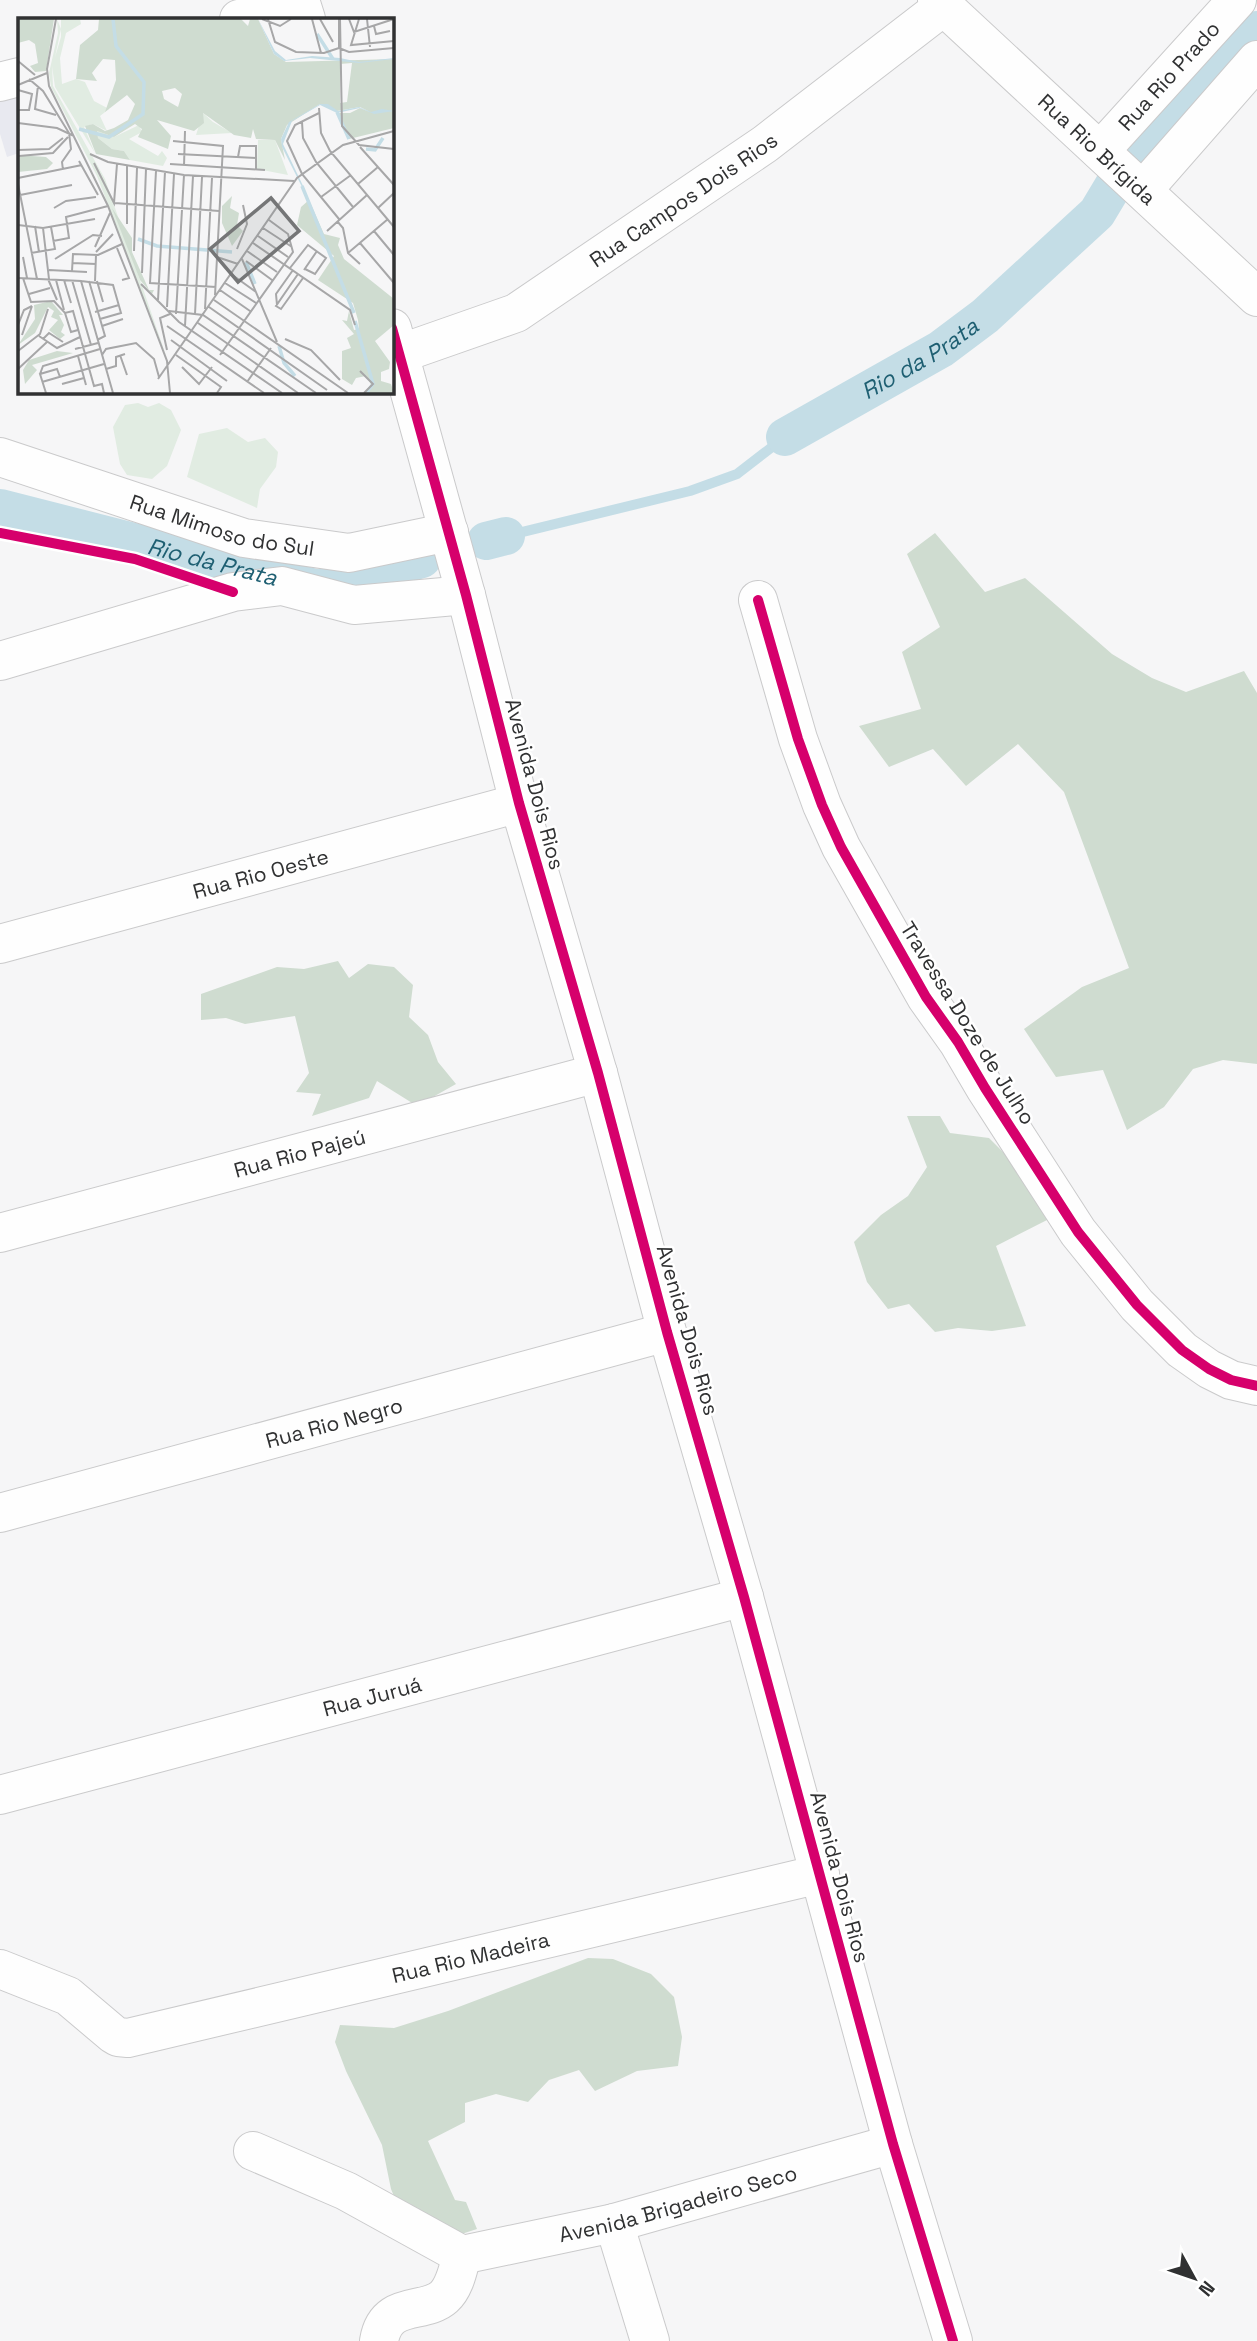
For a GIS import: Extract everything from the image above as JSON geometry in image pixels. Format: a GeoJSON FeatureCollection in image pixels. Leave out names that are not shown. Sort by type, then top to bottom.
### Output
{"type":"FeatureCollection","features":[{"type":"Feature","properties":{"kind":"street","name":"Rua Rio Prado"},"geometry":{"type":"LineString","coordinates":[[1102,152],[1237,0]]}},
{"type":"Feature","properties":{"kind":"street","name":"Rua Rio Brígida"},"geometry":{"type":"LineString","coordinates":[[940,3],[1257,297]]}},
{"type":"Feature","properties":{"kind":"street","name":"Rua Campos Dois Rios"},"geometry":{"type":"LineString","coordinates":[[396,341],[516,313],[765,144],[940,3]]}},
{"type":"Feature","properties":{"kind":"street"},"geometry":{"type":"LineString","coordinates":[[244,18],[303,7]]}},
{"type":"Feature","properties":{"kind":"street"},"geometry":{"type":"LineString","coordinates":[[1141,188],[1257,60]]}},
{"type":"Feature","properties":{"kind":"street"},"geometry":{"type":"LineString","coordinates":[[0,82],[18,77]]}},
{"type":"Feature","properties":{"kind":"street","name":"Avenida Dois Rios"},"geometry":{"type":"LineString","coordinates":[[396,341],[466,595],[519,803],[598,1073],[667,1332],[744,1597],[892,2144],[953,2341]]}},
{"type":"Feature","properties":{"kind":"street","name":"Rua Mimoso do Sul"},"geometry":{"type":"LineString","coordinates":[[0,457],[244,538],[349,553],[449,532]]}},
{"type":"Feature","properties":{"kind":"street"},"geometry":{"type":"LineString","coordinates":[[0,662],[233,592],[282,586],[354,605],[466,595]]}},
{"type":"Feature","properties":{"kind":"street","name":"Travessa Doze de Julho"},"geometry":{"type":"LineString","coordinates":[[758,600],[798,739],[822,805],[841,848],[926,997],[958,1042],[1078,1232],[1137,1305],[1182,1350],[1209,1369],[1231,1380],[1257,1386]]}},
{"type":"Feature","properties":{"kind":"street","name":"Rua Rio Oeste"},"geometry":{"type":"LineString","coordinates":[[0,944],[519,803]]}},
{"type":"Feature","properties":{"kind":"street","name":"Rua Rio Pajeú"},"geometry":{"type":"LineString","coordinates":[[0,1233],[598,1073]]}},
{"type":"Feature","properties":{"kind":"street","name":"Rua Rio Negro"},"geometry":{"type":"LineString","coordinates":[[0,1513],[667,1332]]}},
{"type":"Feature","properties":{"kind":"street","name":"Rua Juruá"},"geometry":{"type":"LineString","coordinates":[[0,1795],[744,1597]]}},
{"type":"Feature","properties":{"kind":"street","name":"Rua Rio Madeira"},"geometry":{"type":"LineString","coordinates":[[0,1969],[68,1996],[113,2034],[123,2038],[820,1874]]}},
{"type":"Feature","properties":{"kind":"street","name":"Avenida Brigadeiro Seco"},"geometry":{"type":"LineString","coordinates":[[462,2255],[614,2223],[892,2144]]}},
{"type":"Feature","properties":{"kind":"street"},"geometry":{"type":"LineString","coordinates":[[253,2151],[346,2191],[462,2255],[447,2294],[437,2301],[397,2313],[384,2326],[379,2341]]}},
{"type":"Feature","properties":{"kind":"street"},"geometry":{"type":"LineString","coordinates":[[614,2223],[650,2341]]}},
{"type":"Feature","properties":{"kind":"shaded area"},"geometry":{"type":"Polygon","coordinates":[[[18,89],[18,153],[7,157],[0,134],[0,94],[18,89]]]}},
{"type":"Feature","properties":{"kind":"shaded area"},"geometry":{"type":"Polygon","coordinates":[[[138,403],[148,407],[159,403],[171,410],[181,430],[167,466],[152,479],[127,475],[120,464],[113,427],[125,405],[138,403]]]}},
{"type":"Feature","properties":{"kind":"shaded area"},"geometry":{"type":"Polygon","coordinates":[[[227,428],[248,442],[265,438],[278,452],[276,467],[260,489],[257,508],[187,477],[199,434],[227,428]]]}},
{"type":"Feature","properties":{"kind":"shaded area"},"geometry":{"type":"Polygon","coordinates":[[[935,533],[985,592],[1025,578],[1112,654],[1152,678],[1186,692],[1244,671],[1257,693],[1257,1064],[1223,1060],[1193,1069],[1164,1107],[1127,1130],[1103,1070],[1056,1077],[1024,1029],[1082,987],[1129,968],[1064,792],[1018,744],[966,786],[933,749],[889,767],[859,726],[921,709],[902,652],[940,627],[907,554],[935,533]]]}},
{"type":"Feature","properties":{"kind":"shaded area"},"geometry":{"type":"Polygon","coordinates":[[[338,961],[349,978],[368,964],[394,967],[413,985],[409,1017],[428,1035],[438,1062],[456,1084],[417,1106],[377,1081],[369,1098],[312,1116],[321,1094],[296,1092],[309,1073],[295,1016],[245,1024],[226,1018],[201,1020],[201,994],[277,967],[304,969],[338,961]]]}},
{"type":"Feature","properties":{"kind":"shaded area"},"geometry":{"type":"Polygon","coordinates":[[[907,1116],[940,1116],[950,1133],[989,1138],[1023,1172],[1049,1219],[996,1246],[1026,1326],[992,1331],[958,1328],[935,1332],[909,1304],[888,1309],[867,1282],[854,1242],[881,1215],[908,1196],[927,1167],[907,1116]]]}},
{"type":"Feature","properties":{"kind":"shaded area"},"geometry":{"type":"Polygon","coordinates":[[[588,1958],[613,1959],[651,1974],[674,1997],[682,2037],[678,2066],[637,2071],[595,2091],[579,2070],[549,2080],[528,2102],[496,2094],[465,2103],[465,2122],[428,2141],[455,2200],[466,2202],[477,2229],[446,2239],[401,2213],[391,2189],[382,2145],[335,2042],[340,2025],[394,2028],[448,2011],[588,1958]]]}},
{"type":"Feature","properties":{"kind":"waterway","name":"Rio da Prata"},"geometry":{"type":"LineString","coordinates":[[785,437],[941,349],[985,316],[1097,213],[1139,143],[1257,30]]}},
{"type":"Feature","properties":{"kind":"waterway","name":"Rio da Prata"},"geometry":{"type":"LineString","coordinates":[[506,536],[690,491],[737,474],[785,437]]}},
{"type":"Feature","properties":{"kind":"waterway","name":"Rio da Prata"},"geometry":{"type":"LineString","coordinates":[[0,508],[319,589],[422,559]]}},
{"type":"Feature","properties":{"kind":"waterway","name":"Rio da Prata"},"geometry":{"type":"LineString","coordinates":[[486,541],[506,536]]}},
{"type":"Feature","properties":{"kind":"cycle path"},"geometry":{"type":"LineString","coordinates":[[394,335],[466,595],[519,803],[598,1073],[667,1332],[744,1597],[893,2144],[953,2341]]}},
{"type":"Feature","properties":{"kind":"cycle path"},"geometry":{"type":"LineString","coordinates":[[0,533],[135,559],[233,592]]}},
{"type":"Feature","properties":{"kind":"cycle path"},"geometry":{"type":"LineString","coordinates":[[758,600],[798,739],[822,805],[841,847],[926,997],[958,1042],[1078,1232],[1137,1305],[1182,1350],[1209,1369],[1231,1380],[1257,1386]]}}]}
